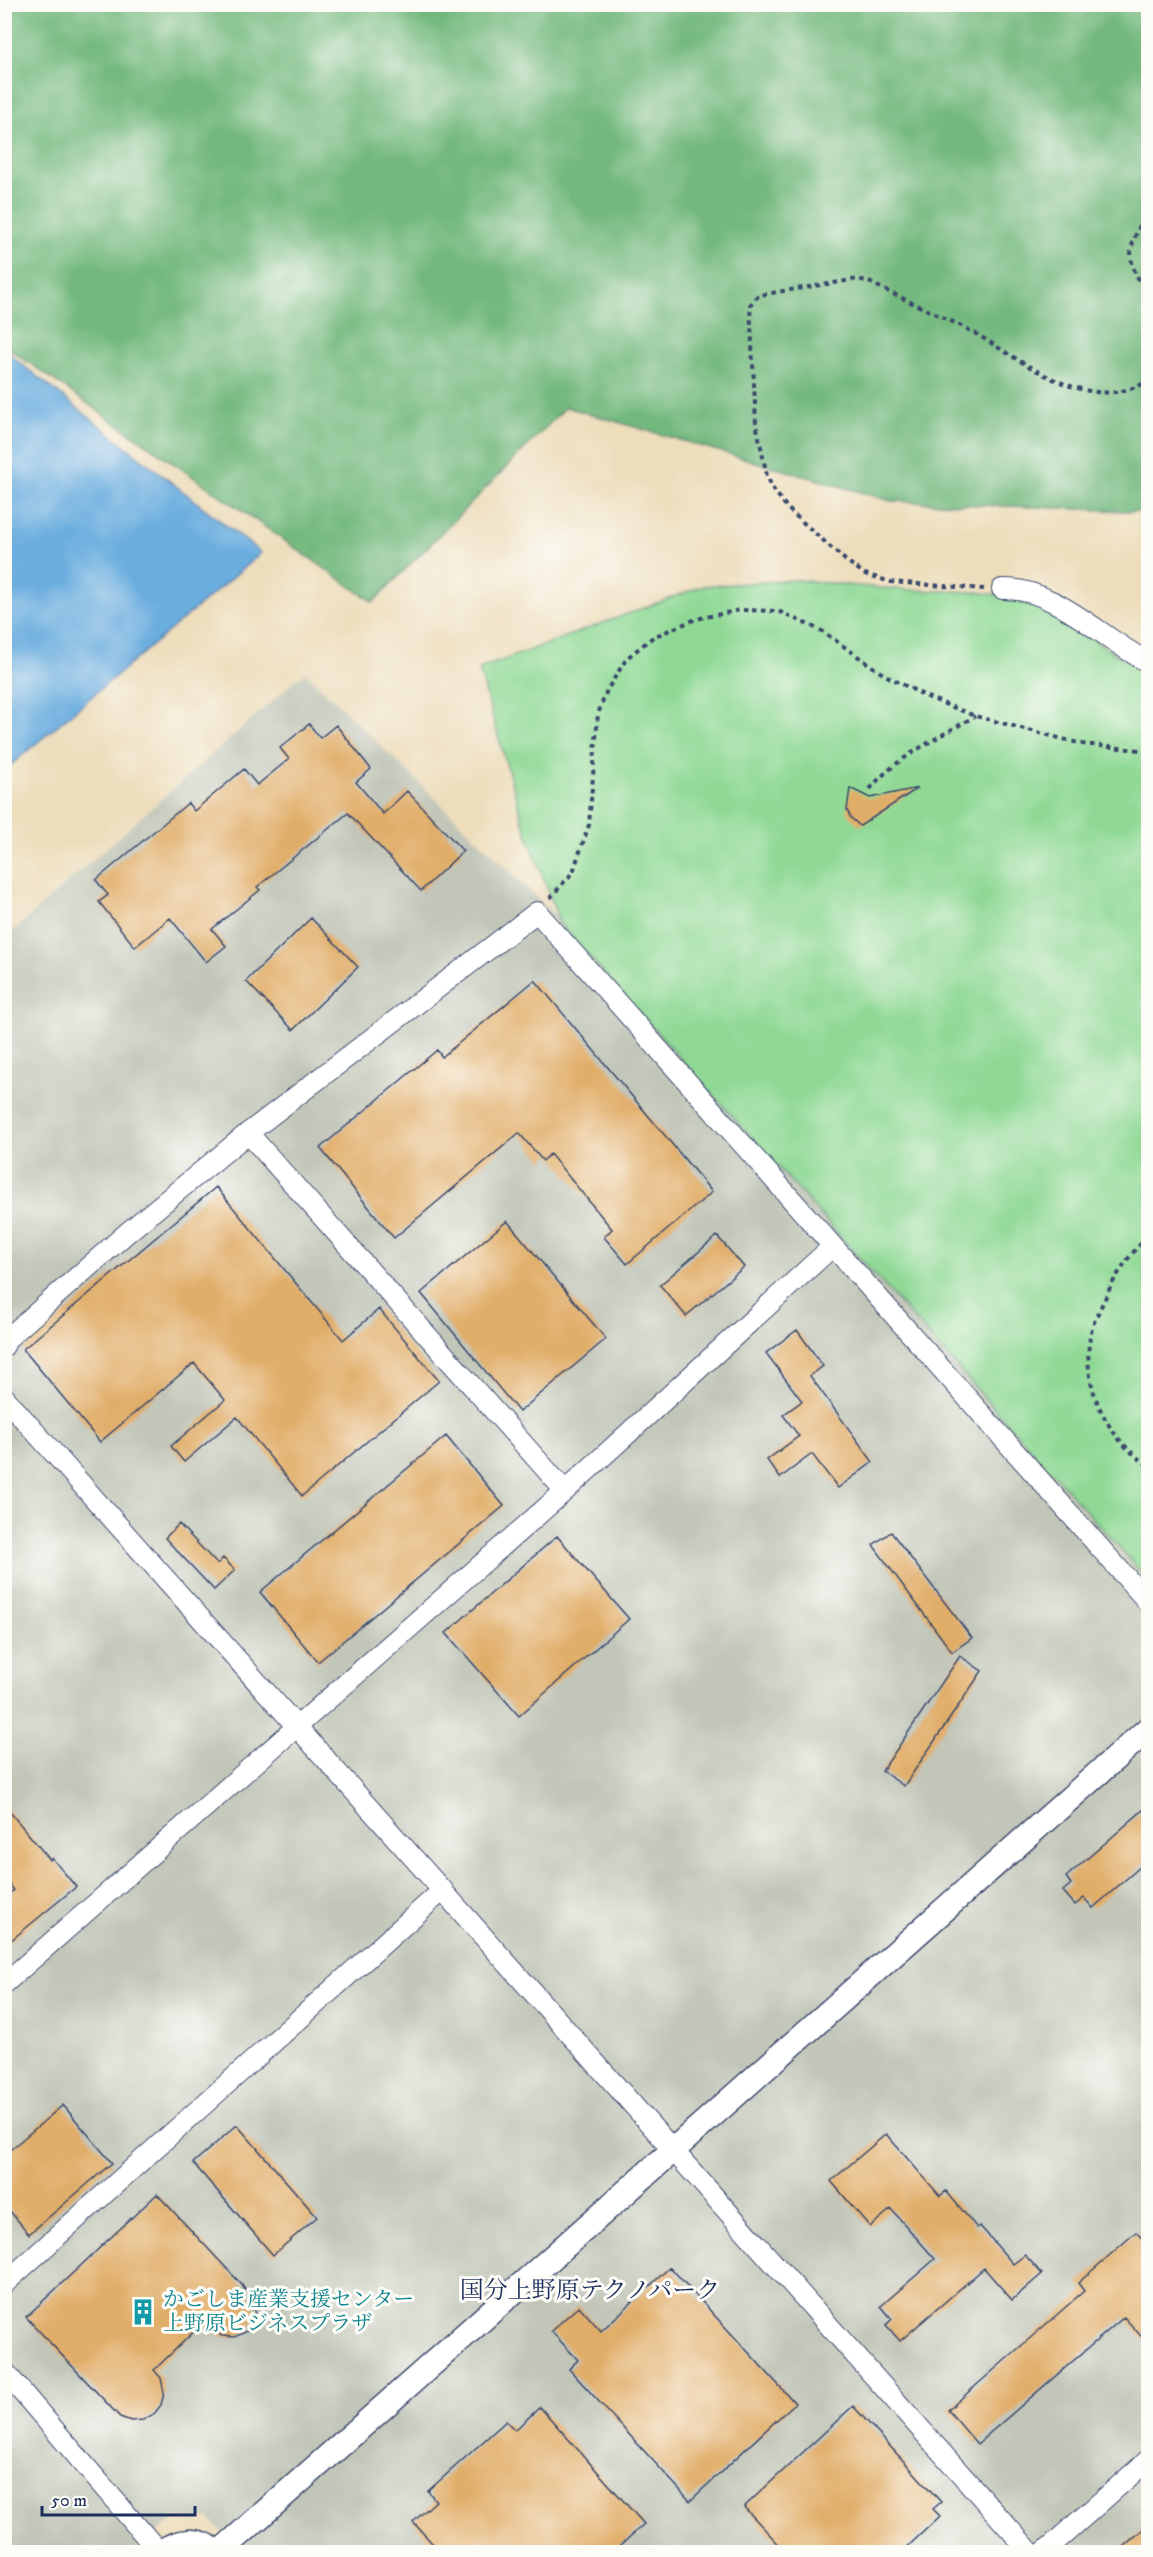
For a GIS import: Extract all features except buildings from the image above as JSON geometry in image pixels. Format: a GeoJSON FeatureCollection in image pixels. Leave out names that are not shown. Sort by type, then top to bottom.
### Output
{"type":"FeatureCollection","features":[{"type":"Feature","properties":{"kind":"street"},"geometry":{"type":"LineString","coordinates":[[1002,589],[1020,588],[1033,592],[1149,662]]}},
{"type":"Feature","properties":{"kind":"street"},"geometry":{"type":"LineString","coordinates":[[4,1346],[9,1338],[128,1232],[248,1133],[537,912],[1149,1602]]}},
{"type":"Feature","properties":{"kind":"street"},"geometry":{"type":"LineString","coordinates":[[248,1133],[565,1491]]}},
{"type":"Feature","properties":{"kind":"street"},"geometry":{"type":"LineString","coordinates":[[4,1984],[565,1491],[832,1247]]}},
{"type":"Feature","properties":{"kind":"street"},"geometry":{"type":"LineString","coordinates":[[4,1398],[299,1724],[672,2150],[1030,2553]]}},
{"type":"Feature","properties":{"kind":"street"},"geometry":{"type":"LineString","coordinates":[[4,2371],[160,2553],[183,2541],[202,2544],[218,2553],[1149,1729]]}},
{"type":"Feature","properties":{"kind":"street"},"geometry":{"type":"LineString","coordinates":[[4,2284],[443,1890]]}},
{"type":"Feature","properties":{"kind":"street"},"geometry":{"type":"LineString","coordinates":[[1044,2553],[1149,2460]]}},
{"type":"Feature","properties":{"kind":"path"},"geometry":{"type":"LineString","coordinates":[[1149,209],[1132,242],[1130,258],[1135,274],[1149,294]]}},
{"type":"Feature","properties":{"kind":"path"},"geometry":{"type":"LineString","coordinates":[[1002,589],[891,582],[865,574],[845,560],[788,510],[767,476],[756,423],[750,305],[759,296],[858,279],[869,282],[968,330],[1042,374],[1078,389],[1102,393],[1128,390],[1149,381]]}},
{"type":"Feature","properties":{"kind":"path"},"geometry":{"type":"LineString","coordinates":[[537,912],[573,872],[589,825],[598,714],[606,690],[627,658],[653,637],[696,619],[740,610],[778,611],[822,631],[884,674],[927,697],[975,716],[1082,744],[1149,751]]}},
{"type":"Feature","properties":{"kind":"path"},"geometry":{"type":"LineString","coordinates":[[870,789],[882,775],[901,760],[975,716]]}},
{"type":"Feature","properties":{"kind":"path"},"geometry":{"type":"LineString","coordinates":[[1149,1237],[1129,1258],[1114,1281],[1093,1327],[1089,1349],[1092,1383],[1100,1411],[1116,1436],[1149,1465]]}},
{"type":"Feature","properties":{"kind":"shaded area"},"geometry":{"type":"Polygon","coordinates":[[[305,672],[559,919],[1148,1583],[1148,2552],[238,2552],[209,2518],[193,2521],[176,2518],[136,2549],[136,2552],[5,2552],[4,939],[305,672]]]}},
{"type":"Feature","properties":{"kind":"green space"},"geometry":{"type":"Polygon","coordinates":[[[5,4],[1148,5],[1148,512],[891,501],[566,407],[373,602],[5,346],[5,4]]]}},
{"type":"Feature","properties":{"kind":"green space"},"geometry":{"type":"Polygon","coordinates":[[[798,580],[855,586],[1002,595],[1030,603],[1061,618],[1148,673],[1148,1580],[560,924],[523,822],[479,669],[703,586],[798,580]]]}},
{"type":"Feature","properties":{"kind":"water"},"geometry":{"type":"Polygon","coordinates":[[[4,351],[261,553],[5,770],[4,351]]]}},
{"type":"Feature","properties":{"kind":"place","name":"かごしま産業支援センター 上野原ビジネスプラザ"},"geometry":{"type":"Point","coordinates":[143,2312]}},
{"type":"Feature","properties":{"kind":"district","name":"国分上野原テクノパーク"},"geometry":{"type":"Point","coordinates":[590,2291]}}]}
